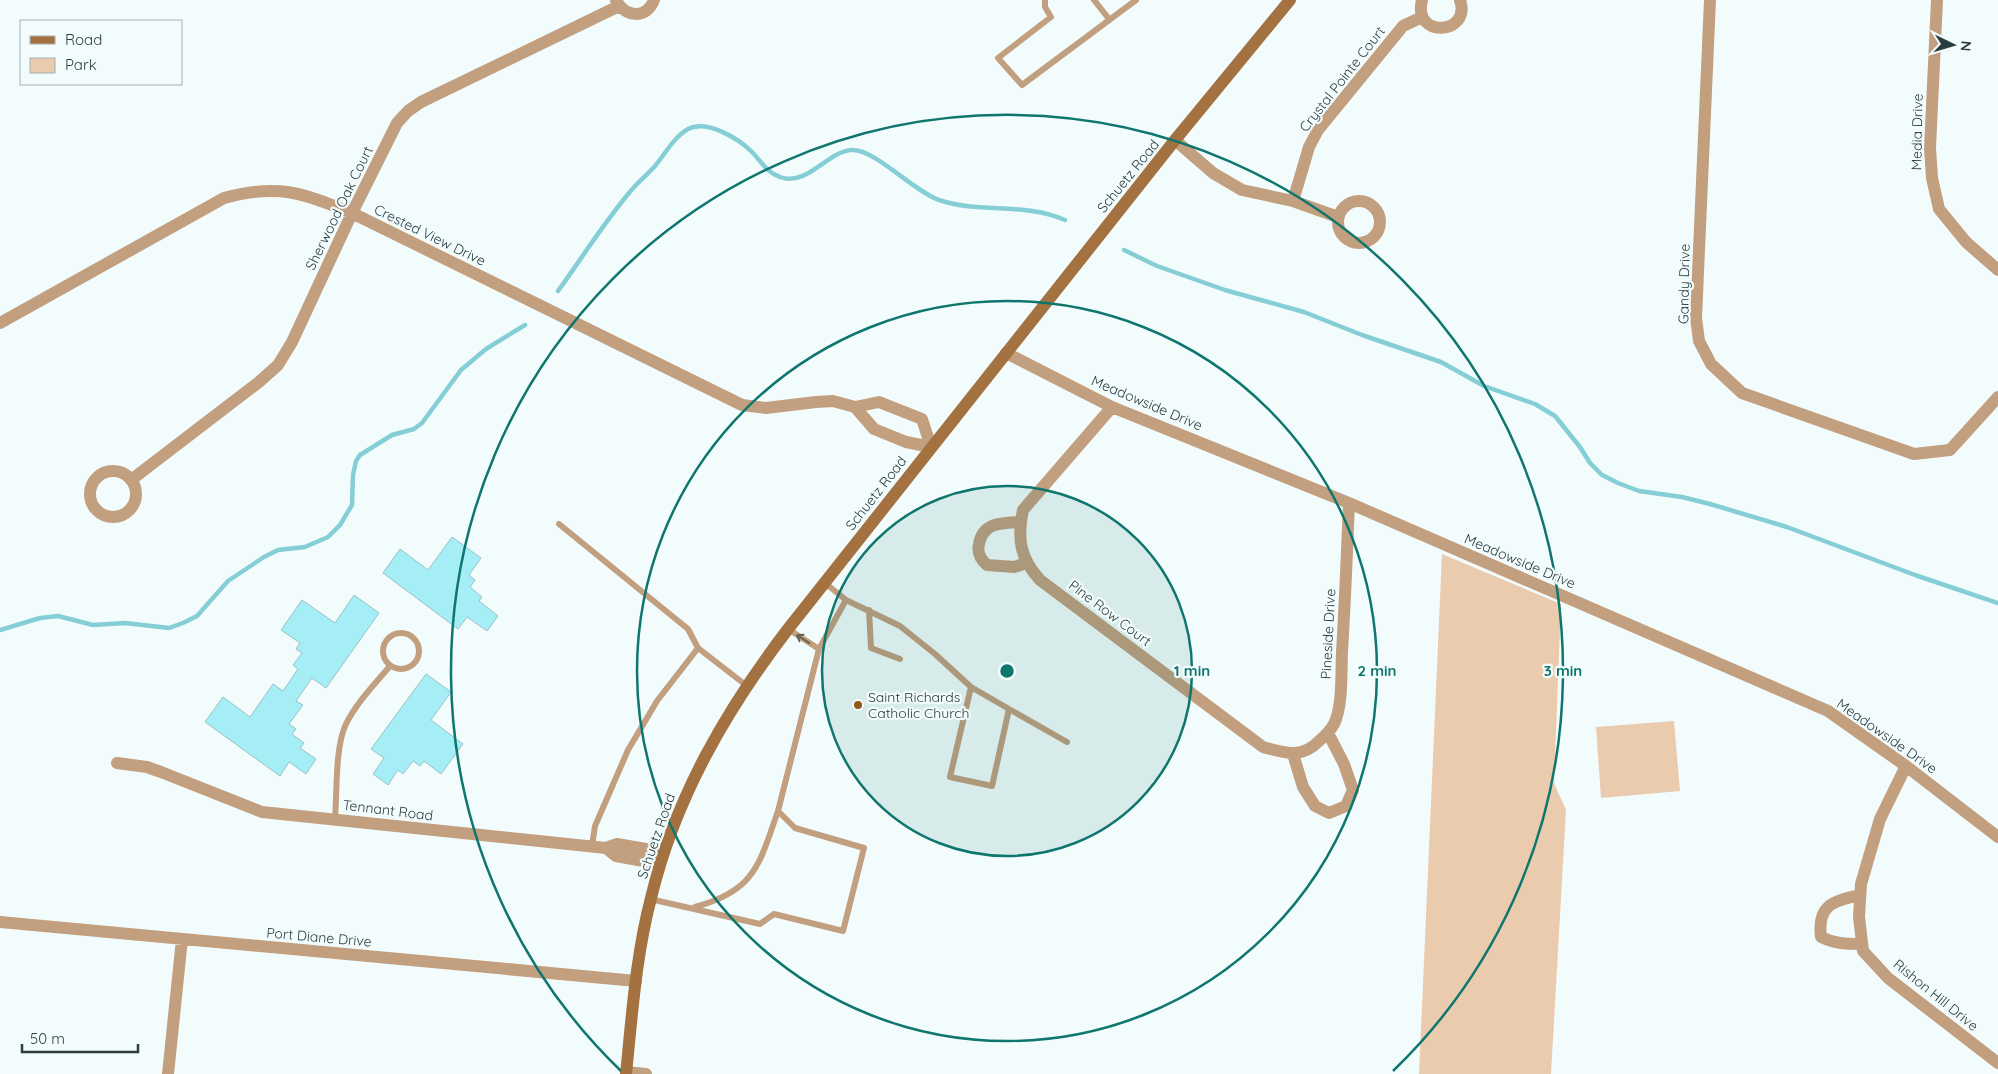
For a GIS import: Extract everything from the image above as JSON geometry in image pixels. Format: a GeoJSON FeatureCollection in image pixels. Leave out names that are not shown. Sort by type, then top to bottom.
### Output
{"type":"FeatureCollection","features":[{"type":"Feature","properties":{"kind":"main road","name":"Schuetz Road"},"geometry":{"type":"LineString","coordinates":[[626,1073],[636,981],[650,898],[674,822],[717,732],[788,629],[1175,140],[1290,0]]}},
{"type":"Feature","properties":{"kind":"street","name":"Sherwood Oak Court"},"geometry":{"type":"LineString","coordinates":[[131,480],[259,382],[278,365],[292,342],[352,213],[397,123],[408,110],[618,3],[628,13],[641,14],[651,7],[654,0]]}},
{"type":"Feature","properties":{"kind":"street"},"geometry":{"type":"LineString","coordinates":[[1422,0],[1420,7],[1422,17],[1434,27],[1447,28],[1453,25],[1460,15],[1462,9],[1460,0]]}},
{"type":"Feature","properties":{"kind":"street","name":"Gandy Drive"},"geometry":{"type":"LineString","coordinates":[[1710,0],[1696,318],[1699,341],[1711,364],[1742,393],[1914,454],[1950,450],[1998,397]]}},
{"type":"Feature","properties":{"kind":"street","name":"Media Drive"},"geometry":{"type":"LineString","coordinates":[[1937,0],[1930,148],[1932,178],[1938,209],[1966,242],[1998,270]]}},
{"type":"Feature","properties":{"kind":"street","name":"Crystal Pointe Court"},"geometry":{"type":"LineString","coordinates":[[1293,201],[1309,147],[1318,130],[1403,26],[1422,17]]}},
{"type":"Feature","properties":{"kind":"street"},"geometry":{"type":"LineString","coordinates":[[1175,140],[1213,173],[1242,190],[1293,201],[1338,217]]}},
{"type":"Feature","properties":{"kind":"street","name":"Crested View Drive"},"geometry":{"type":"LineString","coordinates":[[0,323],[224,198],[243,192],[264,190],[290,191],[352,213],[742,404],[766,408],[834,401],[855,407],[879,402],[922,419],[931,447]]}},
{"type":"Feature","properties":{"kind":"street","name":"Meadowside Drive"},"geometry":{"type":"LineString","coordinates":[[1006,353],[1112,407],[1350,503],[1828,711],[1906,766],[1998,837]]}},
{"type":"Feature","properties":{"kind":"street"},"geometry":{"type":"LineString","coordinates":[[855,407],[874,430],[906,442],[931,447]]}},
{"type":"Feature","properties":{"kind":"street","name":"Pine Row Court"},"geometry":{"type":"LineString","coordinates":[[1112,407],[1023,510],[1020,522],[1020,547],[1030,569],[1040,580],[1263,747],[1299,753]]}},
{"type":"Feature","properties":{"kind":"street","name":"Pineside Drive"},"geometry":{"type":"LineString","coordinates":[[1299,753],[1312,748],[1328,733],[1335,723],[1338,711],[1350,503]]}},
{"type":"Feature","properties":{"kind":"street"},"geometry":{"type":"LineString","coordinates":[[1020,522],[1001,523],[987,528],[981,534],[978,548],[980,559],[986,565],[1014,567],[1028,563]]}},
{"type":"Feature","properties":{"kind":"street"},"geometry":{"type":"LineString","coordinates":[[1299,753],[1303,787],[1315,806],[1329,812],[1346,806],[1353,790],[1344,764],[1328,733]]}},
{"type":"Feature","properties":{"kind":"street","name":"Tennant Road"},"geometry":{"type":"LineString","coordinates":[[117,763],[147,767],[262,812],[606,848],[616,844],[662,858]]}},
{"type":"Feature","properties":{"kind":"street","name":"Rishon Hill Drive"},"geometry":{"type":"LineString","coordinates":[[1906,766],[1880,819],[1861,884],[1859,917],[1863,951],[1888,978],[1998,1063]]}},
{"type":"Feature","properties":{"kind":"street"},"geometry":{"type":"LineString","coordinates":[[1860,894],[1839,899],[1827,908],[1821,915],[1819,925],[1821,937],[1830,942],[1862,944]]}},
{"type":"Feature","properties":{"kind":"street","name":"Port Diane Drive"},"geometry":{"type":"LineString","coordinates":[[0,922],[636,981]]}},
{"type":"Feature","properties":{"kind":"street"},"geometry":{"type":"LineString","coordinates":[[168,1074],[182,939]]}},
{"type":"Feature","properties":{"kind":"street"},"geometry":{"type":"LineString","coordinates":[[626,1073],[646,1074]]}},
{"type":"Feature","properties":{"kind":"lane"},"geometry":{"type":"LineString","coordinates":[[1045,0],[1050,16],[998,58],[1022,85],[1136,0]]}},
{"type":"Feature","properties":{"kind":"lane"},"geometry":{"type":"LineString","coordinates":[[1094,0],[1109,19]]}},
{"type":"Feature","properties":{"kind":"lane"},"geometry":{"type":"LineString","coordinates":[[559,524],[688,629],[698,648],[747,686]]}},
{"type":"Feature","properties":{"kind":"lane"},"geometry":{"type":"LineString","coordinates":[[825,583],[846,600],[900,626],[935,654],[971,687],[1067,742]]}},
{"type":"Feature","properties":{"kind":"lane"},"geometry":{"type":"LineString","coordinates":[[692,908],[717,901],[738,890],[758,863],[778,811],[818,649],[846,600]]}},
{"type":"Feature","properties":{"kind":"lane"},"geometry":{"type":"LineString","coordinates":[[869,610],[871,648],[900,659]]}},
{"type":"Feature","properties":{"kind":"lane"},"geometry":{"type":"LineString","coordinates":[[788,629],[818,649]]}},
{"type":"Feature","properties":{"kind":"lane"},"geometry":{"type":"LineString","coordinates":[[403,633],[414,638],[419,648],[419,654],[413,665],[401,670],[390,666],[382,650],[387,639],[392,635],[403,633]]}},
{"type":"Feature","properties":{"kind":"lane"},"geometry":{"type":"LineString","coordinates":[[592,846],[595,826],[628,750],[657,701],[698,648]]}},
{"type":"Feature","properties":{"kind":"lane"},"geometry":{"type":"LineString","coordinates":[[336,819],[340,749],[345,726],[356,707],[390,666]]}},
{"type":"Feature","properties":{"kind":"lane"},"geometry":{"type":"LineString","coordinates":[[971,687],[950,777],[992,786],[1009,709]]}},
{"type":"Feature","properties":{"kind":"lane"},"geometry":{"type":"LineString","coordinates":[[650,898],[760,924],[774,914],[843,931],[864,848],[795,828],[778,811]]}},
{"type":"Feature","properties":{"kind":"green space"},"geometry":{"type":"Polygon","coordinates":[[[1442,554],[1561,604],[1554,783],[1566,810],[1551,1074],[1419,1074],[1442,554]]]}},
{"type":"Feature","properties":{"kind":"green space"},"geometry":{"type":"Polygon","coordinates":[[[1674,721],[1680,791],[1601,798],[1596,727],[1674,721]]]}},
{"type":"Feature","properties":{"kind":"building"},"geometry":{"type":"Polygon","coordinates":[[[452,537],[481,558],[469,575],[475,580],[470,587],[482,597],[479,601],[498,616],[487,631],[467,617],[458,629],[383,573],[400,549],[428,570],[452,537]]]}},
{"type":"Feature","properties":{"kind":"building"},"geometry":{"type":"Polygon","coordinates":[[[354,595],[379,613],[326,688],[312,678],[296,701],[303,705],[289,724],[296,729],[292,734],[304,743],[300,748],[316,759],[306,774],[289,762],[280,776],[205,722],[223,697],[250,717],[273,684],[283,691],[298,669],[293,665],[302,653],[296,649],[300,643],[281,630],[302,600],[335,623],[354,595]]]}},
{"type":"Feature","properties":{"kind":"building"},"geometry":{"type":"Polygon","coordinates":[[[426,674],[451,692],[431,720],[463,744],[441,774],[424,761],[420,766],[413,761],[403,774],[398,770],[388,785],[373,774],[384,758],[371,749],[426,674]]]}},
{"type":"Feature","properties":{"kind":"waterway"},"geometry":{"type":"LineString","coordinates":[[558,291],[601,229],[629,193],[655,166],[678,136],[688,129],[696,127],[713,128],[731,136],[752,152],[768,170],[780,177],[790,179],[800,177],[843,152],[861,151],[872,156],[939,200],[970,206],[1034,211],[1065,220]]}},
{"type":"Feature","properties":{"kind":"waterway"},"geometry":{"type":"LineString","coordinates":[[1124,250],[1157,266],[1225,290],[1304,312],[1362,335],[1441,362],[1484,386],[1535,404],[1555,416],[1580,447],[1590,463],[1602,475],[1618,483],[1639,491],[1682,497],[1710,504],[1787,527],[1915,575],[1998,603]]}},
{"type":"Feature","properties":{"kind":"waterway"},"geometry":{"type":"LineString","coordinates":[[0,630],[40,618],[58,616],[93,625],[125,623],[169,628],[197,616],[228,581],[264,557],[278,550],[305,547],[328,537],[340,525],[352,505],[353,475],[356,461],[360,455],[392,435],[414,429],[422,423],[461,370],[486,349],[525,325]]}},
{"type":"Feature","properties":{"kind":"place","name":"Saint Richards Catholic Church"},"geometry":{"type":"Point","coordinates":[858,705]}}]}
